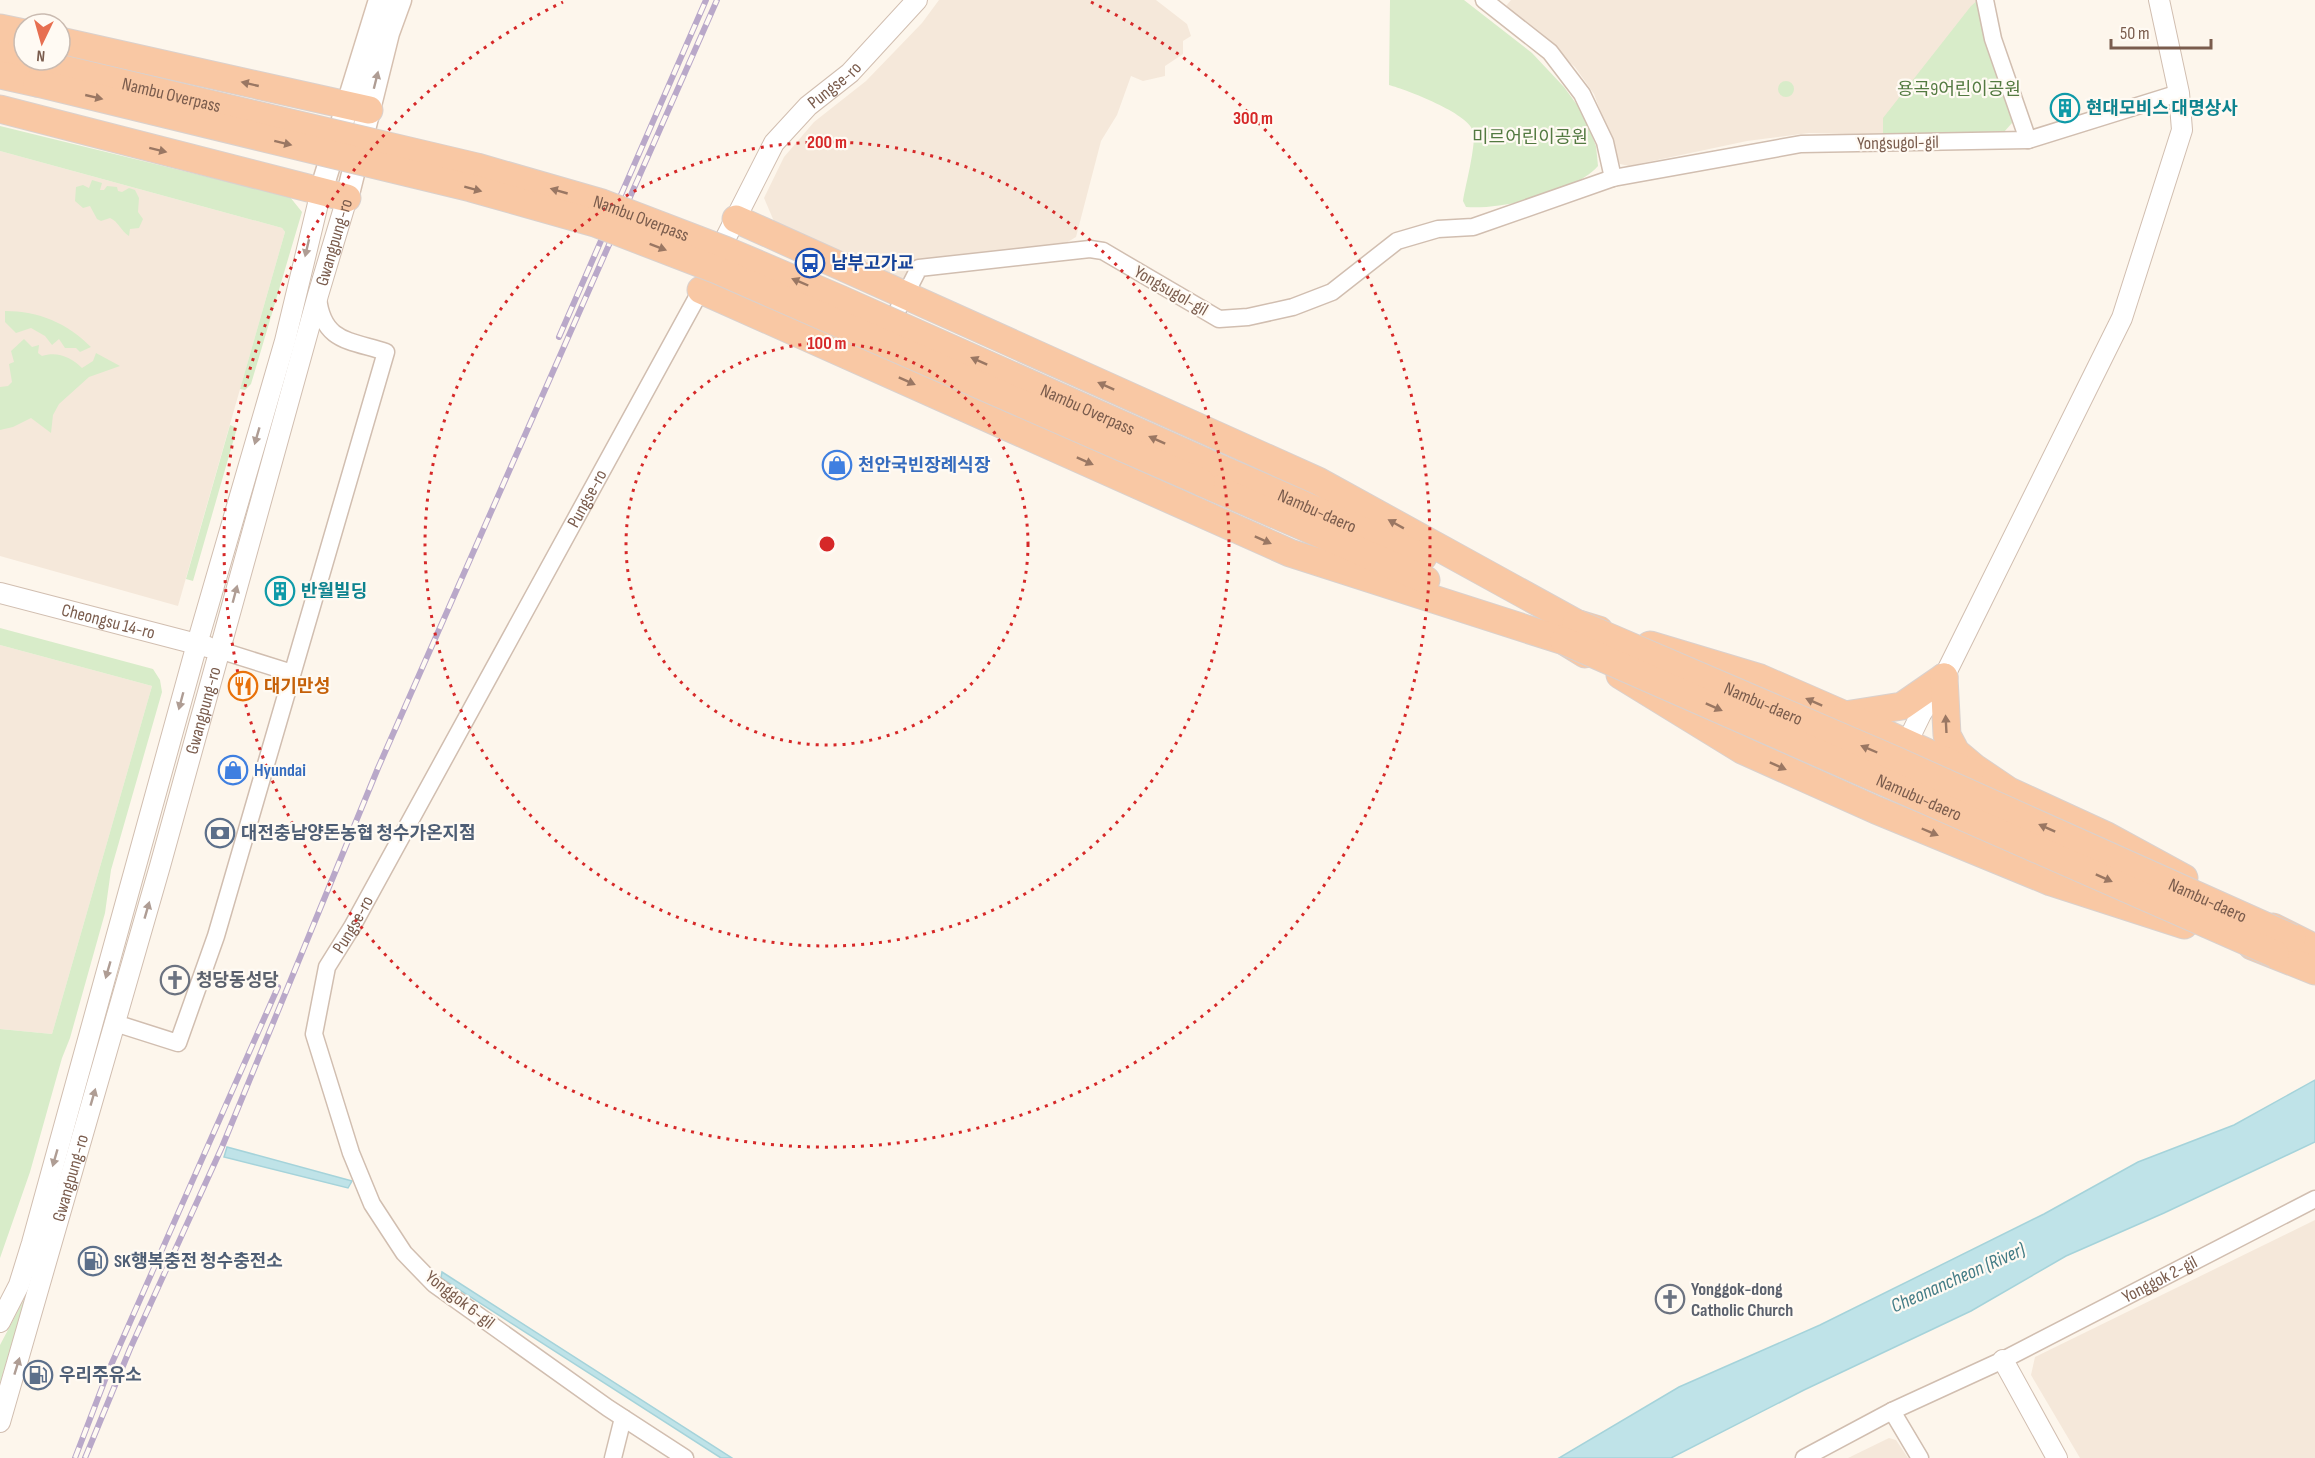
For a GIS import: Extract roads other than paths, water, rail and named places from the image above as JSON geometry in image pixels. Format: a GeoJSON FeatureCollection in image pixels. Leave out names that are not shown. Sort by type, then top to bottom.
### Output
{"type":"FeatureCollection","features":[{"type":"Feature","properties":{"kind":"highway"},"geometry":{"type":"LineString","coordinates":[[72,44],[358,108]]}},
{"type":"Feature","properties":{"kind":"highway"},"geometry":{"type":"LineString","coordinates":[[0,55],[39,74]]}},
{"type":"Feature","properties":{"kind":"highway"},"geometry":{"type":"LineString","coordinates":[[0,75],[39,74]]}},
{"type":"Feature","properties":{"kind":"highway","name":"Nambu Overpass"},"geometry":{"type":"LineString","coordinates":[[39,74],[477,167],[602,203],[725,250],[840,299],[1206,473]]}},
{"type":"Feature","properties":{"kind":"highway"},"geometry":{"type":"LineString","coordinates":[[0,109],[347,198]]}},
{"type":"Feature","properties":{"kind":"highway"},"geometry":{"type":"LineString","coordinates":[[736,219],[1318,481],[1570,632],[1742,750],[1876,810],[2051,882],[2294,947]]}},
{"type":"Feature","properties":{"kind":"highway"},"geometry":{"type":"LineString","coordinates":[[701,290],[1290,552],[1570,632],[1760,678],[1907,742],[2107,836],[2294,947]]}},
{"type":"Feature","properties":{"kind":"highway","name":"Nambu-daero"},"geometry":{"type":"LineString","coordinates":[[1206,473],[1570,632],[1895,760],[2294,947],[2315,971]]}},
{"type":"Feature","properties":{"kind":"highway"},"geometry":{"type":"LineString","coordinates":[[1845,715],[1902,706],[1944,677]]}},
{"type":"Feature","properties":{"kind":"highway"},"geometry":{"type":"LineString","coordinates":[[1944,677],[1947,735],[1956,752],[2009,791]]}},
{"type":"Feature","properties":{"kind":"main road","name":"Gwangpung-ro"},"geometry":{"type":"LineString","coordinates":[[347,198],[358,108],[380,0]]}},
{"type":"Feature","properties":{"kind":"main road","name":"Gwangpung-ro"},"geometry":{"type":"LineString","coordinates":[[321,191],[358,108],[400,0]]}},
{"type":"Feature","properties":{"kind":"street","name":"Pungse-ro"},"geometry":{"type":"LineString","coordinates":[[314,1034],[327,968],[352,927],[701,290],[774,143],[807,106],[850,73],[917,0]]}},
{"type":"Feature","properties":{"kind":"street"},"geometry":{"type":"LineString","coordinates":[[1484,0],[1550,52],[1582,94],[1605,142],[1612,178]]}},
{"type":"Feature","properties":{"kind":"street"},"geometry":{"type":"LineString","coordinates":[[1984,0],[1993,39],[2028,140]]}},
{"type":"Feature","properties":{"kind":"street"},"geometry":{"type":"LineString","coordinates":[[1876,810],[1921,714],[1944,677],[2122,318],[2182,130],[2179,93],[2159,0]]}},
{"type":"Feature","properties":{"kind":"street","name":"Yongsugol-gil"},"geometry":{"type":"LineString","coordinates":[[870,365],[919,268],[1090,249],[1103,251],[1219,319],[1248,317],[1293,307],[1332,292],[1397,242],[1438,229],[1473,227],[1612,178],[1801,144],[2028,140],[2179,93]]}},
{"type":"Feature","properties":{"kind":"street","name":"Gwangpung-ro"},"geometry":{"type":"LineString","coordinates":[[0,1322],[19,1285],[26,1264],[197,644],[285,341],[321,191]]}},
{"type":"Feature","properties":{"kind":"street","name":"Gwangpung-ro"},"geometry":{"type":"LineString","coordinates":[[0,1422],[115,1023],[347,198]]}},
{"type":"Feature","properties":{"kind":"street"},"geometry":{"type":"LineString","coordinates":[[115,1023],[177,1043],[216,936],[386,352],[334,335],[321,317],[318,295]]}},
{"type":"Feature","properties":{"kind":"street"},"geometry":{"type":"LineString","coordinates":[[302,353],[314,344],[334,335]]}},
{"type":"Feature","properties":{"kind":"street","name":"Cheongsu 14-ro"},"geometry":{"type":"LineString","coordinates":[[0,592],[219,650]]}},
{"type":"Feature","properties":{"kind":"street"},"geometry":{"type":"LineString","coordinates":[[219,650],[292,673]]}},
{"type":"Feature","properties":{"kind":"street","name":"Yonggok 6-gil"},"geometry":{"type":"LineString","coordinates":[[314,1034],[351,1153],[372,1204],[404,1253],[434,1284],[623,1418],[685,1458]]}},
{"type":"Feature","properties":{"kind":"street","name":"Yonggok 2-gil"},"geometry":{"type":"LineString","coordinates":[[1803,1458],[1892,1411],[2003,1360],[2315,1199]]}},
{"type":"Feature","properties":{"kind":"street"},"geometry":{"type":"LineString","coordinates":[[2003,1360],[2057,1458]]}},
{"type":"Feature","properties":{"kind":"street"},"geometry":{"type":"LineString","coordinates":[[1892,1411],[1920,1458]]}},
{"type":"Feature","properties":{"kind":"street"},"geometry":{"type":"LineString","coordinates":[[613,1458],[623,1418]]}},
{"type":"Feature","properties":{"kind":"water","name":"Cheonancheon (River)"},"geometry":{"type":"Polygon","coordinates":[[[2315,1080],[2315,1142],[2066,1256],[1971,1311],[1804,1390],[1671,1458],[1559,1458],[1679,1387],[1820,1325],[2044,1214],[2138,1162],[2234,1125],[2315,1080]]]}},
{"type":"Feature","properties":{"kind":"water"},"geometry":{"type":"Polygon","coordinates":[[[227,1147],[352,1181],[348,1188],[224,1157],[227,1147]]]}},
{"type":"Feature","properties":{"kind":"water"},"geometry":{"type":"Polygon","coordinates":[[[442,1272],[732,1458],[721,1458],[441,1278],[442,1272]]]}},
{"type":"Feature","properties":{"kind":"railway"},"geometry":{"type":"LineString","coordinates":[[559,337],[706,0]]}},
{"type":"Feature","properties":{"kind":"railway"},"geometry":{"type":"LineString","coordinates":[[85,1458],[130,1349],[222,1147],[378,768],[717,0]]}},
{"type":"Feature","properties":{"kind":"railway"},"geometry":{"type":"LineString","coordinates":[[75,1458],[108,1372],[278,987]]}},
{"type":"Feature","properties":{"kind":"place","name":"현대모비스 대명상사"},"geometry":{"type":"Point","coordinates":[2065,108]}},
{"type":"Feature","properties":{"kind":"place","name":"남부고가교"},"geometry":{"type":"Point","coordinates":[810,263]}},
{"type":"Feature","properties":{"kind":"place","name":"천안국빈장례식장"},"geometry":{"type":"Point","coordinates":[837,465]}},
{"type":"Feature","properties":{"kind":"place","name":"반월빌딩"},"geometry":{"type":"Point","coordinates":[280,591]}},
{"type":"Feature","properties":{"kind":"place","name":"대기만성"},"geometry":{"type":"Point","coordinates":[243,686]}},
{"type":"Feature","properties":{"kind":"place","name":"Hyundai"},"geometry":{"type":"Point","coordinates":[233,770]}},
{"type":"Feature","properties":{"kind":"place","name":"대전충남양돈농협 청수가온지점"},"geometry":{"type":"Point","coordinates":[220,833]}},
{"type":"Feature","properties":{"kind":"place","name":"청당동성당"},"geometry":{"type":"Point","coordinates":[175,980]}},
{"type":"Feature","properties":{"kind":"place","name":"SK행복충전 청수충전소"},"geometry":{"type":"Point","coordinates":[93,1261]}},
{"type":"Feature","properties":{"kind":"place","name":"Yonggok-dong Catholic Church"},"geometry":{"type":"Point","coordinates":[1670,1299]}},
{"type":"Feature","properties":{"kind":"place","name":"우리주유소"},"geometry":{"type":"Point","coordinates":[38,1375]}},
{"type":"Feature","properties":{"kind":"park label","name":"용곡9어린이공원"},"geometry":{"type":"Point","coordinates":[1959,89]}},
{"type":"Feature","properties":{"kind":"park label","name":"미르어린이공원"},"geometry":{"type":"Point","coordinates":[1530,137]}}]}
